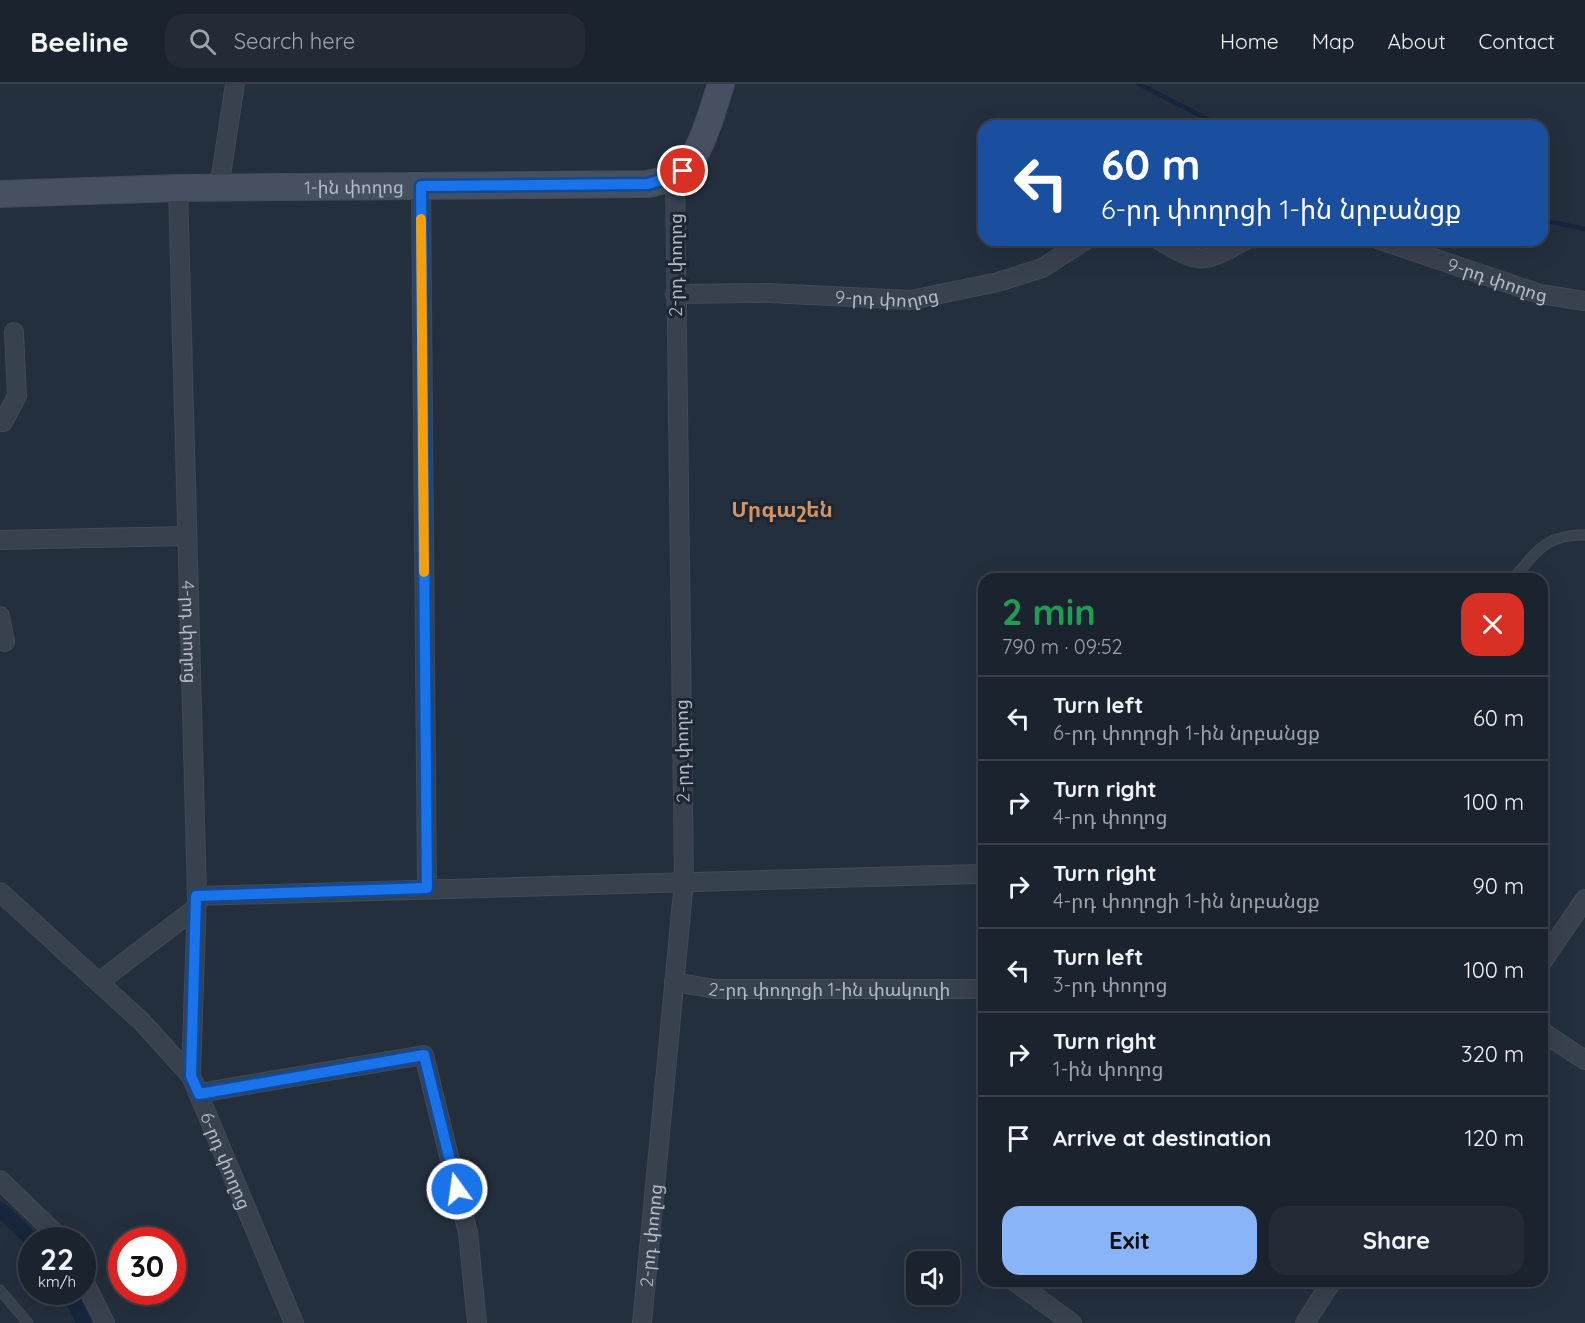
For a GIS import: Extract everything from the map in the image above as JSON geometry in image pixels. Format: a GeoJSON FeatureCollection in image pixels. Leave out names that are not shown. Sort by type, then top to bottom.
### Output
{"type":"FeatureCollection","features":[{"type":"Feature","properties":{"kind":"main road"},"geometry":{"type":"LineString","coordinates":[[675,176],[683,171],[696,151],[721,84]]}},
{"type":"Feature","properties":{"kind":"main road","name":"1-ին փողոց"},"geometry":{"type":"LineString","coordinates":[[0,194],[178,188],[648,184],[675,176]]}},
{"type":"Feature","properties":{"kind":"street"},"geometry":{"type":"LineString","coordinates":[[219,188],[235,84]]}},
{"type":"Feature","properties":{"kind":"street","name":"2-րդ փողոց"},"geometry":{"type":"LineString","coordinates":[[642,1323],[684,881],[675,176]]}},
{"type":"Feature","properties":{"kind":"street"},"geometry":{"type":"LineString","coordinates":[[421,186],[427,888]]}},
{"type":"Feature","properties":{"kind":"street","name":"4-րդ փողոց"},"geometry":{"type":"LineString","coordinates":[[178,188],[196,902],[191,1076]]}},
{"type":"Feature","properties":{"kind":"street","name":"9-րդ փողոց"},"geometry":{"type":"LineString","coordinates":[[675,294],[769,293],[910,300],[998,282],[1042,268],[1077,246]]}},
{"type":"Feature","properties":{"kind":"street"},"geometry":{"type":"LineString","coordinates":[[1170,246],[1189,258],[1213,257],[1234,246]]}},
{"type":"Feature","properties":{"kind":"street","name":"9-րդ փողոց"},"geometry":{"type":"LineString","coordinates":[[1398,246],[1540,294],[1585,302]]}},
{"type":"Feature","properties":{"kind":"street"},"geometry":{"type":"LineString","coordinates":[[0,422],[3,422],[17,396],[14,332]]}},
{"type":"Feature","properties":{"kind":"street"},"geometry":{"type":"LineString","coordinates":[[0,540],[187,536]]}},
{"type":"Feature","properties":{"kind":"street"},"geometry":{"type":"LineString","coordinates":[[0,616],[5,642]]}},
{"type":"Feature","properties":{"kind":"street"},"geometry":{"type":"LineString","coordinates":[[99,982],[196,902],[427,888],[978,874]]}},
{"type":"Feature","properties":{"kind":"street","name":"6-րդ փողոց"},"geometry":{"type":"LineString","coordinates":[[0,892],[142,1022],[191,1076],[294,1323]]}},
{"type":"Feature","properties":{"kind":"street"},"geometry":{"type":"LineString","coordinates":[[1548,953],[1585,899]]}},
{"type":"Feature","properties":{"kind":"street","name":"2-րդ փողոցի 1-ին փակուղի"},"geometry":{"type":"LineString","coordinates":[[674,982],[715,989],[978,989]]}},
{"type":"Feature","properties":{"kind":"street"},"geometry":{"type":"LineString","coordinates":[[1548,1036],[1585,1060]]}},
{"type":"Feature","properties":{"kind":"street"},"geometry":{"type":"LineString","coordinates":[[199,1094],[424,1055],[468,1233],[477,1323]]}},
{"type":"Feature","properties":{"kind":"street"},"geometry":{"type":"LineString","coordinates":[[0,1180],[49,1227]]}},
{"type":"Feature","properties":{"kind":"street"},"geometry":{"type":"LineString","coordinates":[[1022,1287],[1072,1323]]}},
{"type":"Feature","properties":{"kind":"street"},"geometry":{"type":"LineString","coordinates":[[1305,1323],[1328,1287]]}},
{"type":"Feature","properties":{"kind":"street"},"geometry":{"type":"LineString","coordinates":[[96,1305],[105,1323]]}},
{"type":"Feature","properties":{"kind":"lane"},"geometry":{"type":"LineString","coordinates":[[1518,573],[1542,545],[1563,535],[1585,535]]}},
{"type":"Feature","properties":{"kind":"lane"},"geometry":{"type":"LineString","coordinates":[[0,1290],[28,1323]]}},
{"type":"Feature","properties":{"kind":"waterway"},"geometry":{"type":"LineString","coordinates":[[1139,84],[1209,120]]}},
{"type":"Feature","properties":{"kind":"waterway"},"geometry":{"type":"LineString","coordinates":[[1548,221],[1585,229]]}},
{"type":"Feature","properties":{"kind":"waterway"},"geometry":{"type":"LineString","coordinates":[[0,1209],[19,1227]]}},
{"type":"Feature","properties":{"kind":"waterway"},"geometry":{"type":"LineString","coordinates":[[75,1305],[84,1323]]}},
{"type":"Feature","properties":{"kind":"slow traffic"},"geometry":{"type":"LineString","coordinates":[[421,219],[424,572]]}},
{"type":"Feature","properties":{"kind":"district","name":"Մրգաշեն"},"geometry":{"type":"Point","coordinates":[782,509]}},
{"type":"Feature","properties":{"kind":"route"},"geometry":{"type":"LineString","coordinates":[[457,1189],[424,1055],[199,1094],[191,1076],[196,896],[427,888],[421,186],[648,184],[675,176],[683,171]]}}]}
